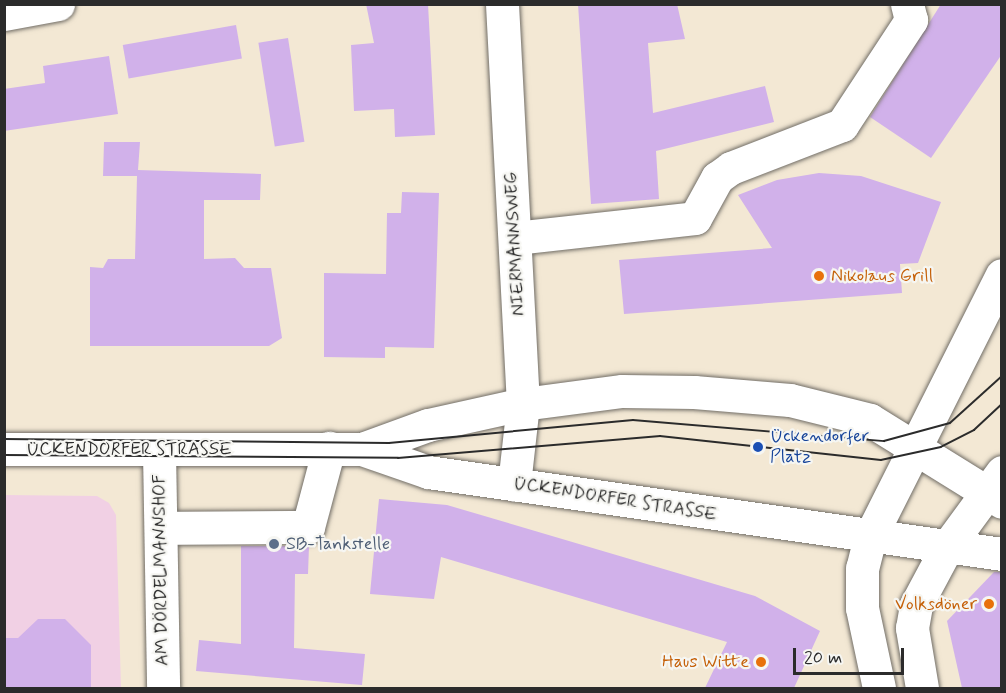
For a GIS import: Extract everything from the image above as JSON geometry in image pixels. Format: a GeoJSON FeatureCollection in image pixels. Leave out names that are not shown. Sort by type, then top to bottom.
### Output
{"type":"FeatureCollection","features":[{"type":"Feature","properties":{"kind":"main road"},"geometry":{"type":"LineString","coordinates":[[4,14],[58,4]]}},
{"type":"Feature","properties":{"kind":"main road","name":"NIERMANNSWEG"},"geometry":{"type":"LineString","coordinates":[[502,4],[523,404],[514,484]]}},
{"type":"Feature","properties":{"kind":"main road"},"geometry":{"type":"LineString","coordinates":[[515,238],[695,218],[717,178],[731,168],[842,125],[911,20],[907,4]]}},
{"type":"Feature","properties":{"kind":"main road"},"geometry":{"type":"LineString","coordinates":[[879,688],[862,608],[862,568],[870,537],[913,444],[1002,275]]}},
{"type":"Feature","properties":{"kind":"main road","name":"ÜCKENDORFER STRASSE"},"geometry":{"type":"LineString","coordinates":[[363,449],[428,425],[523,404],[622,391],[790,400],[870,420],[996,490]]}},
{"type":"Feature","properties":{"kind":"main road","name":"ÜCKENDORFER STRASSE"},"geometry":{"type":"LineString","coordinates":[[4,448],[159,451],[363,449],[428,472],[946,547]]}},
{"type":"Feature","properties":{"kind":"main road"},"geometry":{"type":"LineString","coordinates":[[161,528],[308,527],[329,448]]}},
{"type":"Feature","properties":{"kind":"main road","name":"AM DÖRDELMANNSHOF"},"geometry":{"type":"LineString","coordinates":[[159,451],[163,688]]}},
{"type":"Feature","properties":{"kind":"main road"},"geometry":{"type":"LineString","coordinates":[[922,688],[912,628],[916,605],[946,547],[996,490]]}},
{"type":"Feature","properties":{"kind":"main road"},"geometry":{"type":"LineString","coordinates":[[946,547],[1002,554]]}},
{"type":"Feature","properties":{"kind":"shaded area"},"geometry":{"type":"Polygon","coordinates":[[[5,495],[97,496],[109,503],[116,515],[121,688],[5,688],[5,495]]]}},
{"type":"Feature","properties":{"kind":"building"},"geometry":{"type":"Polygon","coordinates":[[[366,4],[428,4],[435,135],[395,137],[394,109],[354,111],[351,45],[374,43],[366,4]]]}},
{"type":"Feature","properties":{"kind":"building"},"geometry":{"type":"Polygon","coordinates":[[[578,4],[677,4],[685,39],[648,43],[653,113],[765,86],[774,122],[656,151],[659,199],[591,204],[578,4]]]}},
{"type":"Feature","properties":{"kind":"building"},"geometry":{"type":"Polygon","coordinates":[[[941,4],[1002,4],[1002,54],[931,158],[870,117],[941,4]]]}},
{"type":"Feature","properties":{"kind":"building"},"geometry":{"type":"Polygon","coordinates":[[[236,25],[242,58],[129,78],[123,45],[236,25]]]}},
{"type":"Feature","properties":{"kind":"building"},"geometry":{"type":"Polygon","coordinates":[[[288,38],[304,142],[275,146],[258,43],[288,38]]]}},
{"type":"Feature","properties":{"kind":"building"},"geometry":{"type":"Polygon","coordinates":[[[109,56],[118,114],[4,131],[4,89],[45,83],[43,66],[109,56]]]}},
{"type":"Feature","properties":{"kind":"building"},"geometry":{"type":"Polygon","coordinates":[[[104,142],[140,142],[138,170],[261,174],[260,200],[204,200],[204,259],[235,258],[244,268],[271,268],[282,338],[269,346],[90,346],[90,267],[103,268],[108,259],[135,259],[137,176],[103,176],[104,142]]]}},
{"type":"Feature","properties":{"kind":"building"},"geometry":{"type":"Polygon","coordinates":[[[819,173],[861,176],[941,202],[918,263],[900,264],[902,293],[624,314],[619,260],[772,248],[738,195],[777,180],[819,173]]]}},
{"type":"Feature","properties":{"kind":"building"},"geometry":{"type":"Polygon","coordinates":[[[402,192],[439,193],[434,348],[385,347],[385,358],[324,357],[324,273],[386,274],[387,213],[401,213],[402,192]]]}},
{"type":"Feature","properties":{"kind":"building"},"geometry":{"type":"Polygon","coordinates":[[[379,499],[447,505],[755,596],[820,631],[794,688],[705,688],[727,642],[441,557],[434,599],[370,594],[379,499]]]}},
{"type":"Feature","properties":{"kind":"building"},"geometry":{"type":"Polygon","coordinates":[[[241,546],[309,546],[308,574],[295,574],[294,648],[365,654],[362,685],[196,671],[199,640],[241,644],[241,546]]]}},
{"type":"Feature","properties":{"kind":"building"},"geometry":{"type":"Polygon","coordinates":[[[994,572],[1002,572],[1002,688],[962,688],[947,621],[994,572]]]}},
{"type":"Feature","properties":{"kind":"building"},"geometry":{"type":"Polygon","coordinates":[[[38,619],[65,619],[91,645],[91,688],[4,688],[4,638],[18,638],[38,619]]]}},
{"type":"Feature","properties":{"kind":"tram line"},"geometry":{"type":"LineString","coordinates":[[4,439],[389,443],[633,420],[884,441],[950,423],[1002,376]]}},
{"type":"Feature","properties":{"kind":"tram line"},"geometry":{"type":"LineString","coordinates":[[4,455],[398,458],[660,436],[881,460],[941,447],[974,430],[1002,404]]}},
{"type":"Feature","properties":{"kind":"place","name":"Nikolaus Grill"},"geometry":{"type":"Point","coordinates":[819,276]}},
{"type":"Feature","properties":{"kind":"place","name":"Ückendorfer Platz"},"geometry":{"type":"Point","coordinates":[758,447]}},
{"type":"Feature","properties":{"kind":"place","name":"SB-Tankstelle"},"geometry":{"type":"Point","coordinates":[274,544]}},
{"type":"Feature","properties":{"kind":"place","name":"Volksdöner"},"geometry":{"type":"Point","coordinates":[989,604]}},
{"type":"Feature","properties":{"kind":"place","name":"Haus Witte"},"geometry":{"type":"Point","coordinates":[761,662]}}]}
